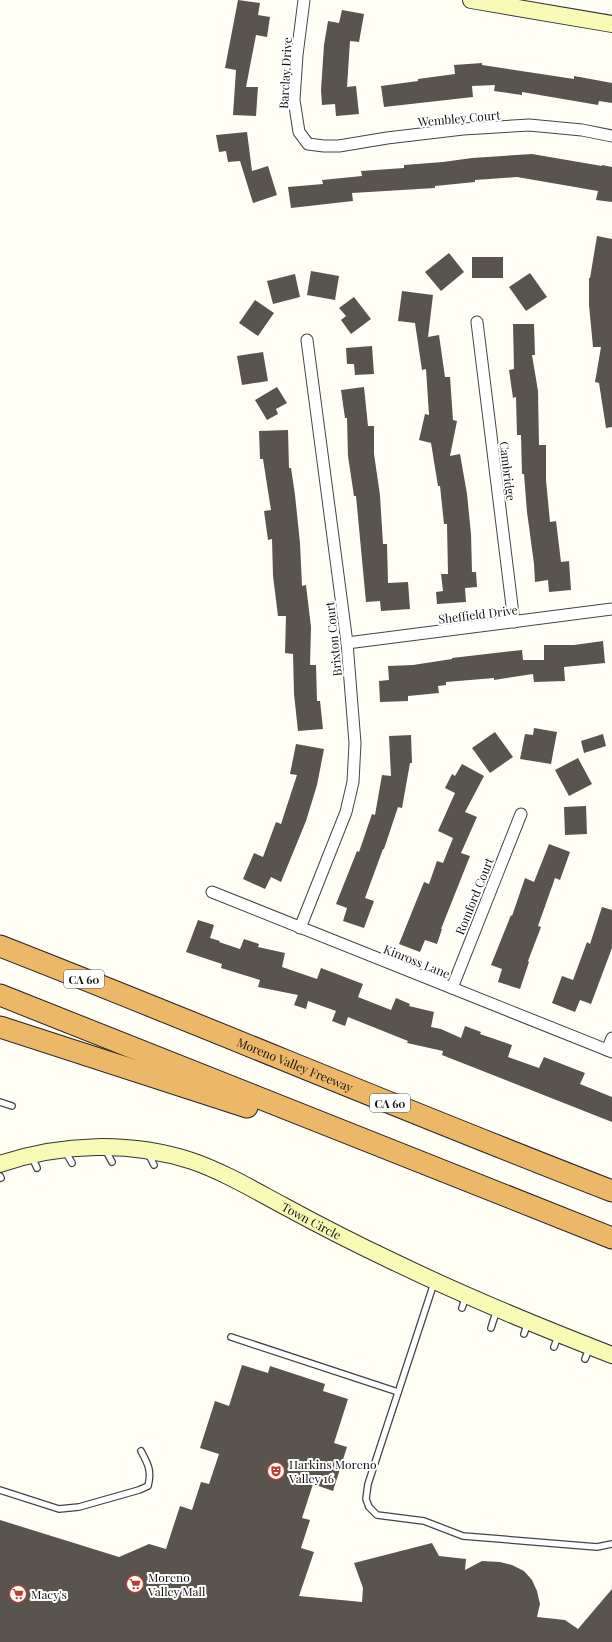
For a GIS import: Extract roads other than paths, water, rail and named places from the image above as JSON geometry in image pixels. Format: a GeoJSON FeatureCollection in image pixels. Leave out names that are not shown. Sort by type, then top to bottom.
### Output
{"type":"FeatureCollection","features":[{"type":"Feature","properties":{"kind":"highway"},"geometry":{"type":"LineString","coordinates":[[0,937],[169,1012]]}},
{"type":"Feature","properties":{"kind":"highway","name":"Moreno Valley Freeway"},"geometry":{"type":"LineString","coordinates":[[0,946],[169,1012],[484,1142],[612,1192]]}},
{"type":"Feature","properties":{"kind":"highway"},"geometry":{"type":"LineString","coordinates":[[0,995],[612,1238]]}},
{"type":"Feature","properties":{"kind":"highway"},"geometry":{"type":"LineString","coordinates":[[0,1027],[418,1161]]}},
{"type":"Feature","properties":{"kind":"street","name":"Barclay Drive"},"geometry":{"type":"LineString","coordinates":[[304,0],[297,56],[294,100],[299,132],[308,144]]}},
{"type":"Feature","properties":{"kind":"street"},"geometry":{"type":"LineString","coordinates":[[471,0],[612,24]]}},
{"type":"Feature","properties":{"kind":"street","name":"Wembley Court"},"geometry":{"type":"LineString","coordinates":[[308,144],[339,146],[387,138],[463,129],[529,125],[582,130],[612,136]]}},
{"type":"Feature","properties":{"kind":"street","name":"Cambridge"},"geometry":{"type":"LineString","coordinates":[[477,322],[514,622]]}},
{"type":"Feature","properties":{"kind":"street","name":"Brixton Court"},"geometry":{"type":"LineString","coordinates":[[300,928],[346,812],[353,782],[355,743],[347,643],[307,340]]}},
{"type":"Feature","properties":{"kind":"street","name":"Sheffield Drive"},"geometry":{"type":"LineString","coordinates":[[347,643],[612,609]]}},
{"type":"Feature","properties":{"kind":"street","name":"Romford Court"},"geometry":{"type":"LineString","coordinates":[[452,988],[521,814]]}},
{"type":"Feature","properties":{"kind":"street","name":"Kinross Lane"},"geometry":{"type":"LineString","coordinates":[[212,892],[609,1051]]}},
{"type":"Feature","properties":{"kind":"street"},"geometry":{"type":"LineString","coordinates":[[609,1051],[612,1038]]}},
{"type":"Feature","properties":{"kind":"street","name":"Town Circle"},"geometry":{"type":"LineString","coordinates":[[0,1173],[34,1162],[64,1149],[104,1147],[147,1150],[178,1157],[206,1166],[320,1226],[434,1282],[464,1302],[497,1309],[526,1328],[588,1353],[612,1355]]}},
{"type":"Feature","properties":{"kind":"lane"},"geometry":{"type":"LineString","coordinates":[[0,1102],[12,1106]]}},
{"type":"Feature","properties":{"kind":"lane"},"geometry":{"type":"LineString","coordinates":[[104,1147],[112,1162]]}},
{"type":"Feature","properties":{"kind":"lane"},"geometry":{"type":"LineString","coordinates":[[64,1149],[72,1163]]}},
{"type":"Feature","properties":{"kind":"lane"},"geometry":{"type":"LineString","coordinates":[[147,1150],[154,1165]]}},
{"type":"Feature","properties":{"kind":"lane"},"geometry":{"type":"LineString","coordinates":[[434,1282],[368,1484],[366,1499],[368,1507],[377,1515],[424,1521],[463,1536],[601,1547],[612,1544]]}},
{"type":"Feature","properties":{"kind":"lane"},"geometry":{"type":"LineString","coordinates":[[491,1328],[497,1309]]}},
{"type":"Feature","properties":{"kind":"lane"},"geometry":{"type":"LineString","coordinates":[[231,1337],[398,1392]]}},
{"type":"Feature","properties":{"kind":"lane"},"geometry":{"type":"LineString","coordinates":[[0,1490],[59,1509],[79,1507],[139,1490],[148,1486],[151,1476],[148,1464],[141,1451]]}},
{"type":"Feature","properties":{"kind":"place","name":"Harkins Moreno Valley 16"},"geometry":{"type":"Point","coordinates":[276,1471]}},
{"type":"Feature","properties":{"kind":"place","name":"Moreno Valley Mall"},"geometry":{"type":"Point","coordinates":[135,1584]}},
{"type":"Feature","properties":{"kind":"place","name":"Macy's"},"geometry":{"type":"Point","coordinates":[18,1594]}}]}
